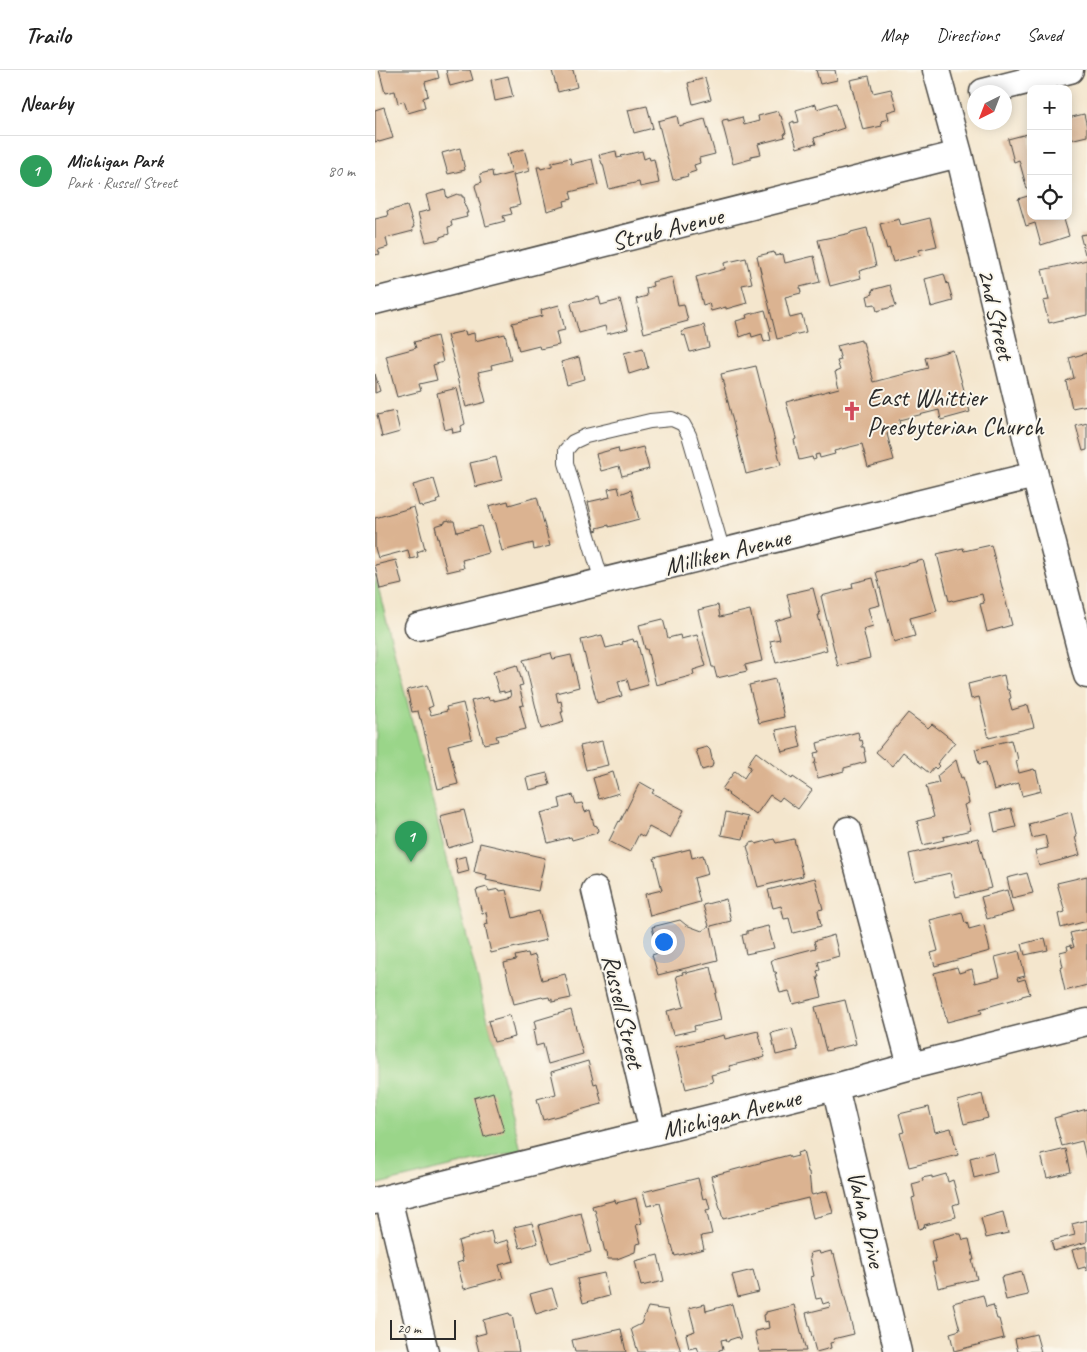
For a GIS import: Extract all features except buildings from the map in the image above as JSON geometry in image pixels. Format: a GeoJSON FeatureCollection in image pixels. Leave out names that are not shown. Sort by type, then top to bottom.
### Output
{"type":"FeatureCollection","features":[{"type":"Feature","properties":{"kind":"street","name":"2nd Street"},"geometry":{"type":"LineString","coordinates":[[936,70],[959,154],[1035,476],[1087,675]]}},
{"type":"Feature","properties":{"kind":"street"},"geometry":{"type":"LineString","coordinates":[[1011,85],[1070,70]]}},
{"type":"Feature","properties":{"kind":"street"},"geometry":{"type":"LineString","coordinates":[[945,102],[967,97]]}},
{"type":"Feature","properties":{"kind":"street","name":"Strub Avenue"},"geometry":{"type":"LineString","coordinates":[[375,301],[959,154]]}},
{"type":"Feature","properties":{"kind":"street","name":"Milliken Avenue"},"geometry":{"type":"LineString","coordinates":[[418,626],[1035,476]]}},
{"type":"Feature","properties":{"kind":"street"},"geometry":{"type":"LineString","coordinates":[[848,830],[911,1066]]}},
{"type":"Feature","properties":{"kind":"street","name":"Russell Street"},"geometry":{"type":"LineString","coordinates":[[595,890],[653,1132]]}},
{"type":"Feature","properties":{"kind":"street","name":"Michigan Avenue"},"geometry":{"type":"LineString","coordinates":[[381,1200],[1087,1022]]}},
{"type":"Feature","properties":{"kind":"street","name":"Valna Drive"},"geometry":{"type":"LineString","coordinates":[[835,1087],[898,1352]]}},
{"type":"Feature","properties":{"kind":"street"},"geometry":{"type":"LineString","coordinates":[[381,1200],[425,1352]]}},
{"type":"Feature","properties":{"kind":"lane"},"geometry":{"type":"LineString","coordinates":[[603,581],[566,463],[566,450],[573,442],[586,436],[672,419],[683,424],[689,435],[723,552]]}},
{"type":"Feature","properties":{"kind":"green space"},"geometry":{"type":"Polygon","coordinates":[[[375,575],[521,1150],[375,1185],[375,575]]]}},
{"type":"Feature","properties":{"kind":"place","name":"East Whittier Presbyterian Church"},"geometry":{"type":"Point","coordinates":[852,411]}},
{"type":"Feature","properties":{"kind":"place","name":"Michigan Park"},"geometry":{"type":"Point","coordinates":[411,862]}}]}
